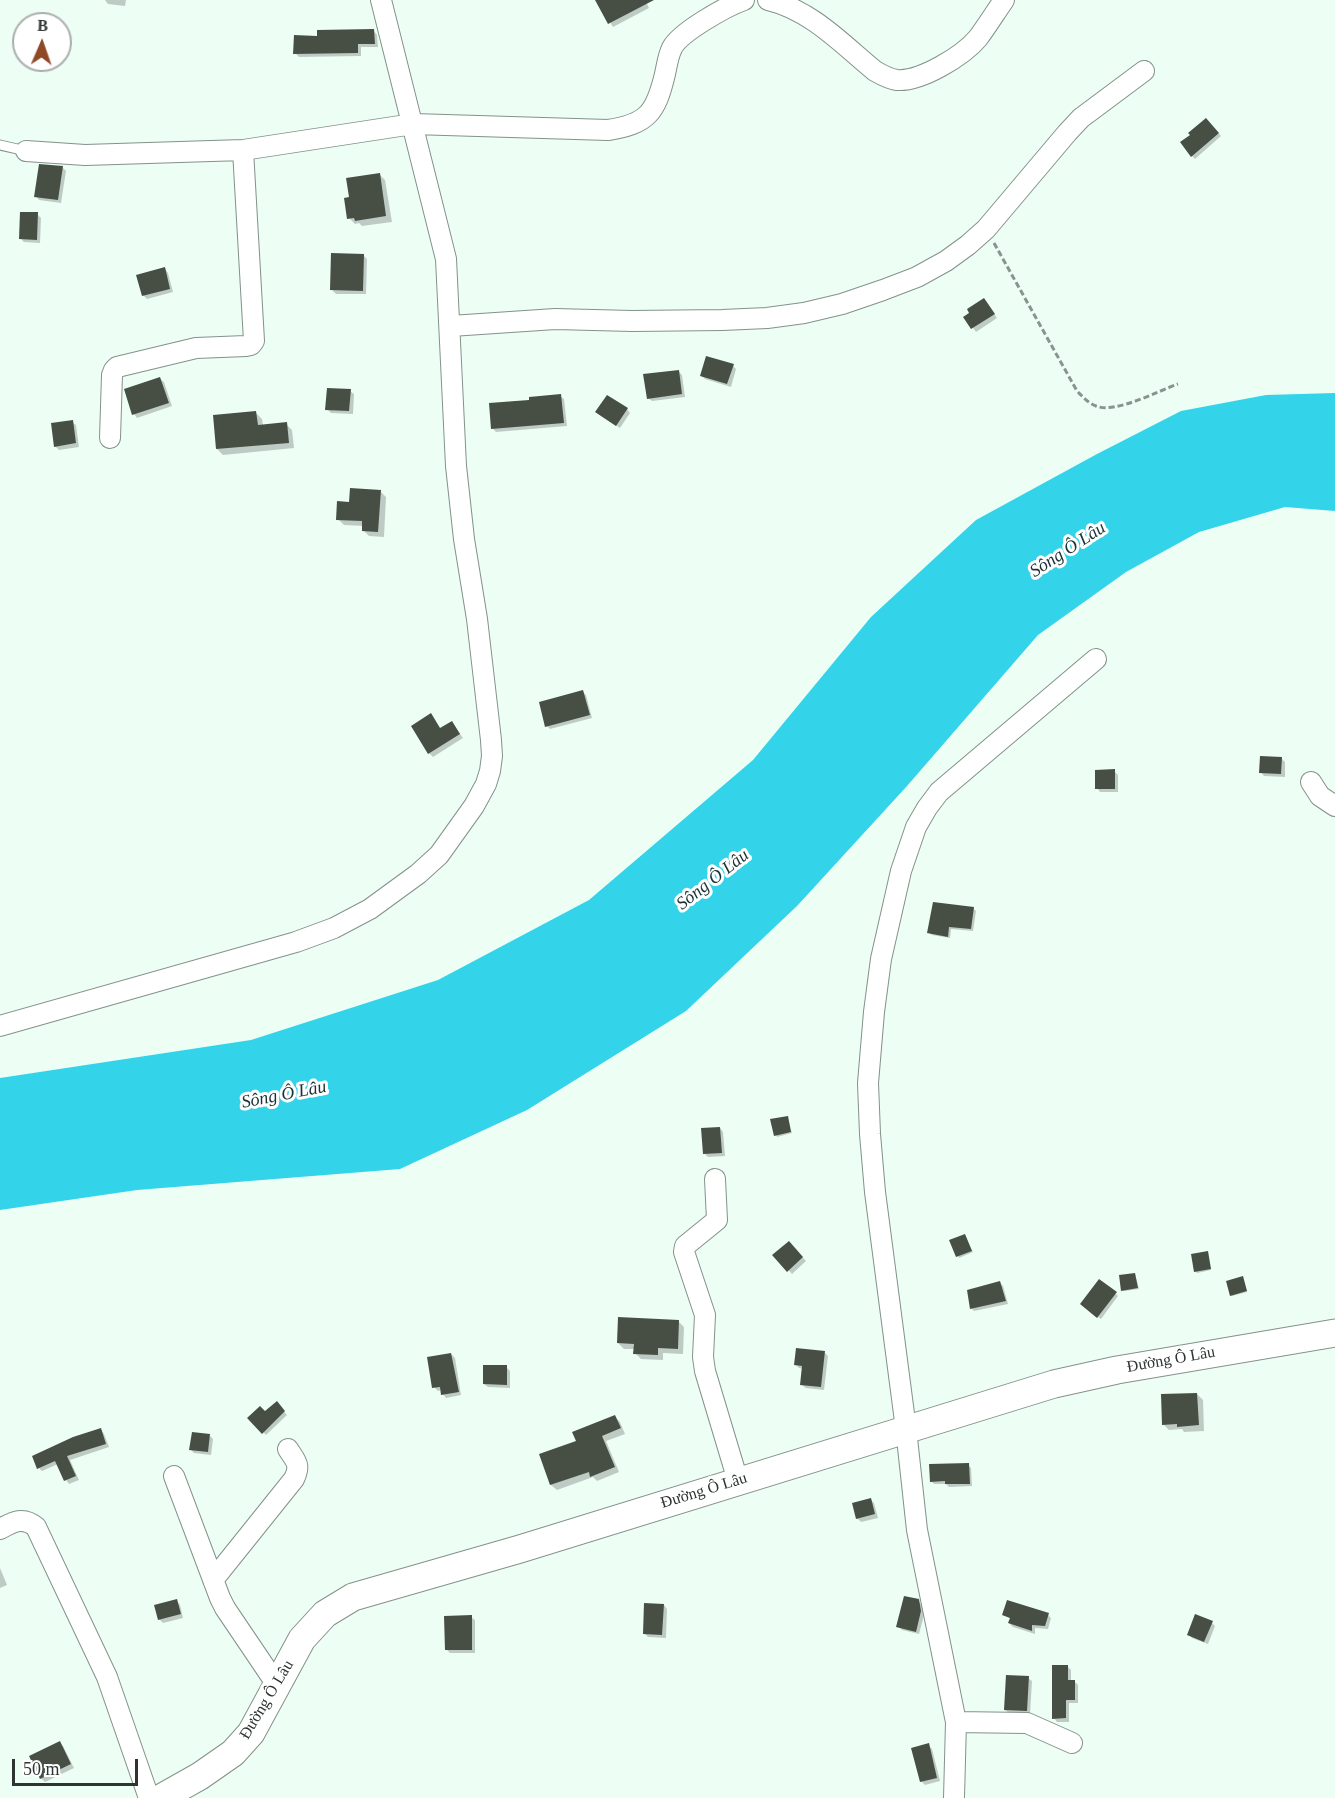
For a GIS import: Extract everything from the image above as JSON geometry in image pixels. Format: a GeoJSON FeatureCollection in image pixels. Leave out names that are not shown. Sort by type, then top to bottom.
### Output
{"type":"FeatureCollection","features":[{"type":"Feature","properties":{"kind":"main road","name":"Đường Ô Lâu"},"geometry":{"type":"LineString","coordinates":[[161,1798],[200,1776],[233,1753],[250,1733],[302,1639],[325,1614],[353,1597],[520,1549],[1054,1384],[1117,1370],[1335,1333]]}},
{"type":"Feature","properties":{"kind":"street"},"geometry":{"type":"LineString","coordinates":[[0,1026],[296,942],[334,928],[370,909],[418,874],[438,855],[474,806],[486,784],[490,771],[491,740],[477,619],[459,497],[452,402],[451,326],[446,259],[381,0]]}},
{"type":"Feature","properties":{"kind":"street"},"geometry":{"type":"LineString","coordinates":[[26,151],[85,155],[243,150],[413,124],[608,130],[625,127],[645,117],[653,109],[669,57],[677,40],[735,3],[744,0]]}},
{"type":"Feature","properties":{"kind":"street"},"geometry":{"type":"LineString","coordinates":[[768,0],[782,3],[812,18],[885,77],[905,80],[915,78],[968,49],[1004,0]]}},
{"type":"Feature","properties":{"kind":"street"},"geometry":{"type":"LineString","coordinates":[[451,326],[546,319],[642,322],[767,318],[804,313],[842,304],[883,290],[917,277],[946,261],[986,229],[1081,118],[1144,71]]}},
{"type":"Feature","properties":{"kind":"street"},"geometry":{"type":"LineString","coordinates":[[110,438],[112,375],[117,367],[196,348],[246,346],[251,345],[254,341],[243,150]]}},
{"type":"Feature","properties":{"kind":"street"},"geometry":{"type":"LineString","coordinates":[[954,1798],[956,1722],[917,1530],[875,1192],[868,1083],[873,1023],[881,959],[901,871],[916,827],[927,808],[939,792],[1096,659]]}},
{"type":"Feature","properties":{"kind":"street"},"geometry":{"type":"LineString","coordinates":[[1311,782],[1320,796],[1335,806]]}},
{"type":"Feature","properties":{"kind":"street"},"geometry":{"type":"LineString","coordinates":[[715,1179],[717,1220],[685,1246],[684,1252],[705,1315],[703,1357],[705,1371],[738,1481]]}},
{"type":"Feature","properties":{"kind":"street"},"geometry":{"type":"LineString","coordinates":[[213,1580],[294,1479],[298,1464],[288,1449]]}},
{"type":"Feature","properties":{"kind":"street"},"geometry":{"type":"LineString","coordinates":[[174,1476],[225,1608],[277,1685]]}},
{"type":"Feature","properties":{"kind":"street"},"geometry":{"type":"LineString","coordinates":[[0,1529],[21,1521],[26,1521],[36,1527],[107,1677],[149,1798]]}},
{"type":"Feature","properties":{"kind":"street"},"geometry":{"type":"LineString","coordinates":[[956,1722],[1027,1723],[1072,1743]]}},
{"type":"Feature","properties":{"kind":"lane"},"geometry":{"type":"LineString","coordinates":[[0,145],[26,151]]}},
{"type":"Feature","properties":{"kind":"path"},"geometry":{"type":"LineString","coordinates":[[986,229],[1077,391],[1086,400],[1097,407],[1107,408],[1178,384]]}},
{"type":"Feature","properties":{"kind":"water","name":"Sông Ô Lâu"},"geometry":{"type":"Polygon","coordinates":[[[1335,393],[1335,511],[1285,507],[1199,532],[1126,572],[1038,635],[907,786],[797,906],[686,1011],[527,1110],[400,1169],[137,1190],[0,1210],[0,1078],[251,1040],[438,980],[589,900],[753,760],[871,617],[976,520],[1181,411],[1266,395],[1335,393]]]}},
{"type":"Feature","properties":{"kind":"building"},"geometry":{"type":"Polygon","coordinates":[[[595,0],[654,0],[608,24],[595,0]]]}},
{"type":"Feature","properties":{"kind":"building"},"geometry":{"type":"Polygon","coordinates":[[[374,29],[375,44],[358,44],[358,53],[293,54],[294,35],[317,36],[317,30],[374,29]]]}},
{"type":"Feature","properties":{"kind":"building"},"geometry":{"type":"Polygon","coordinates":[[[1206,118],[1219,133],[1191,157],[1180,142],[1206,118]]]}},
{"type":"Feature","properties":{"kind":"building"},"geometry":{"type":"Polygon","coordinates":[[[39,164],[63,166],[58,200],[34,197],[39,164]]]}},
{"type":"Feature","properties":{"kind":"building"},"geometry":{"type":"Polygon","coordinates":[[[380,173],[386,216],[355,221],[354,218],[347,219],[344,198],[349,197],[346,178],[380,173]]]}},
{"type":"Feature","properties":{"kind":"building"},"geometry":{"type":"Polygon","coordinates":[[[20,212],[38,212],[37,240],[19,239],[20,212]]]}},
{"type":"Feature","properties":{"kind":"building"},"geometry":{"type":"Polygon","coordinates":[[[331,253],[364,254],[363,291],[330,290],[331,253]]]}},
{"type":"Feature","properties":{"kind":"building"},"geometry":{"type":"Polygon","coordinates":[[[165,267],[170,289],[142,296],[136,275],[165,267]]]}},
{"type":"Feature","properties":{"kind":"building"},"geometry":{"type":"Polygon","coordinates":[[[984,298],[995,314],[971,329],[963,317],[969,313],[967,309],[984,298]]]}},
{"type":"Feature","properties":{"kind":"building"},"geometry":{"type":"Polygon","coordinates":[[[706,356],[734,364],[727,384],[700,376],[706,356]]]}},
{"type":"Feature","properties":{"kind":"building"},"geometry":{"type":"Polygon","coordinates":[[[679,370],[682,394],[647,399],[643,374],[679,370]]]}},
{"type":"Feature","properties":{"kind":"building"},"geometry":{"type":"Polygon","coordinates":[[[160,377],[169,403],[132,415],[124,389],[160,377]]]}},
{"type":"Feature","properties":{"kind":"building"},"geometry":{"type":"Polygon","coordinates":[[[327,388],[351,389],[349,411],[325,410],[327,388]]]}},
{"type":"Feature","properties":{"kind":"building"},"geometry":{"type":"Polygon","coordinates":[[[561,394],[564,423],[491,429],[489,403],[529,400],[529,397],[561,394]]]}},
{"type":"Feature","properties":{"kind":"building"},"geometry":{"type":"Polygon","coordinates":[[[607,395],[628,408],[616,426],[595,412],[607,395]]]}},
{"type":"Feature","properties":{"kind":"building"},"geometry":{"type":"Polygon","coordinates":[[[256,411],[258,425],[287,422],[289,443],[216,449],[213,415],[256,411]]]}},
{"type":"Feature","properties":{"kind":"building"},"geometry":{"type":"Polygon","coordinates":[[[73,420],[76,443],[54,447],[51,423],[73,420]]]}},
{"type":"Feature","properties":{"kind":"building"},"geometry":{"type":"Polygon","coordinates":[[[350,488],[381,490],[378,532],[362,531],[362,521],[336,520],[337,501],[349,502],[350,488]]]}},
{"type":"Feature","properties":{"kind":"building"},"geometry":{"type":"Polygon","coordinates":[[[583,690],[590,715],[545,727],[539,702],[583,690]]]}},
{"type":"Feature","properties":{"kind":"building"},"geometry":{"type":"Polygon","coordinates":[[[431,713],[440,728],[452,721],[460,734],[428,754],[411,726],[431,713]]]}},
{"type":"Feature","properties":{"kind":"building"},"geometry":{"type":"Polygon","coordinates":[[[1260,756],[1282,757],[1281,774],[1259,773],[1260,756]]]}},
{"type":"Feature","properties":{"kind":"building"},"geometry":{"type":"Polygon","coordinates":[[[1115,769],[1115,789],[1095,789],[1095,770],[1115,769]]]}},
{"type":"Feature","properties":{"kind":"building"},"geometry":{"type":"Polygon","coordinates":[[[933,902],[974,907],[971,929],[949,927],[948,937],[927,933],[933,902]]]}},
{"type":"Feature","properties":{"kind":"building"},"geometry":{"type":"Polygon","coordinates":[[[788,1116],[791,1132],[774,1136],[770,1119],[788,1116]]]}},
{"type":"Feature","properties":{"kind":"building"},"geometry":{"type":"Polygon","coordinates":[[[720,1127],[722,1153],[703,1154],[701,1128],[720,1127]]]}},
{"type":"Feature","properties":{"kind":"building"},"geometry":{"type":"Polygon","coordinates":[[[965,1234],[972,1251],[956,1257],[949,1240],[965,1234]]]}},
{"type":"Feature","properties":{"kind":"building"},"geometry":{"type":"Polygon","coordinates":[[[789,1241],[803,1257],[787,1272],[772,1255],[789,1241]]]}},
{"type":"Feature","properties":{"kind":"building"},"geometry":{"type":"Polygon","coordinates":[[[1208,1251],[1211,1269],[1194,1272],[1191,1254],[1208,1251]]]}},
{"type":"Feature","properties":{"kind":"building"},"geometry":{"type":"Polygon","coordinates":[[[1135,1273],[1138,1288],[1121,1291],[1119,1275],[1135,1273]]]}},
{"type":"Feature","properties":{"kind":"building"},"geometry":{"type":"Polygon","coordinates":[[[1243,1276],[1247,1291],[1230,1296],[1226,1281],[1243,1276]]]}},
{"type":"Feature","properties":{"kind":"building"},"geometry":{"type":"Polygon","coordinates":[[[1099,1279],[1117,1292],[1097,1318],[1080,1304],[1099,1279]]]}},
{"type":"Feature","properties":{"kind":"building"},"geometry":{"type":"Polygon","coordinates":[[[1000,1281],[1006,1301],[970,1309],[967,1290],[1000,1281]]]}},
{"type":"Feature","properties":{"kind":"building"},"geometry":{"type":"Polygon","coordinates":[[[618,1317],[679,1320],[678,1349],[658,1348],[658,1355],[633,1354],[634,1344],[617,1343],[618,1317]]]}},
{"type":"Feature","properties":{"kind":"building"},"geometry":{"type":"Polygon","coordinates":[[[796,1348],[825,1351],[821,1387],[800,1385],[802,1366],[794,1365],[796,1348]]]}},
{"type":"Feature","properties":{"kind":"building"},"geometry":{"type":"Polygon","coordinates":[[[451,1353],[459,1392],[441,1395],[440,1387],[432,1388],[427,1357],[451,1353]]]}},
{"type":"Feature","properties":{"kind":"building"},"geometry":{"type":"Polygon","coordinates":[[[483,1365],[507,1365],[507,1385],[483,1384],[483,1365]]]}},
{"type":"Feature","properties":{"kind":"building"},"geometry":{"type":"Polygon","coordinates":[[[1197,1393],[1199,1425],[1177,1427],[1177,1424],[1162,1425],[1161,1394],[1197,1393]]]}},
{"type":"Feature","properties":{"kind":"building"},"geometry":{"type":"Polygon","coordinates":[[[277,1401],[285,1411],[262,1434],[247,1418],[260,1406],[265,1411],[277,1401]]]}},
{"type":"Feature","properties":{"kind":"building"},"geometry":{"type":"Polygon","coordinates":[[[615,1415],[621,1428],[602,1436],[615,1467],[590,1477],[589,1472],[550,1485],[539,1454],[576,1441],[572,1432],[615,1415]]]}},
{"type":"Feature","properties":{"kind":"building"},"geometry":{"type":"Polygon","coordinates":[[[101,1428],[106,1444],[67,1456],[76,1476],[64,1481],[55,1461],[37,1469],[32,1456],[73,1437],[101,1428]]]}},
{"type":"Feature","properties":{"kind":"building"},"geometry":{"type":"Polygon","coordinates":[[[192,1432],[210,1434],[208,1452],[189,1450],[192,1432]]]}},
{"type":"Feature","properties":{"kind":"building"},"geometry":{"type":"Polygon","coordinates":[[[969,1463],[970,1484],[930,1482],[929,1464],[969,1463]]]}},
{"type":"Feature","properties":{"kind":"building"},"geometry":{"type":"Polygon","coordinates":[[[871,1498],[875,1514],[856,1519],[852,1503],[871,1498]]]}},
{"type":"Feature","properties":{"kind":"building"},"geometry":{"type":"Polygon","coordinates":[[[904,1596],[919,1599],[921,1611],[916,1632],[896,1627],[904,1596]]]}},
{"type":"Feature","properties":{"kind":"building"},"geometry":{"type":"Polygon","coordinates":[[[177,1599],[181,1614],[158,1620],[154,1605],[177,1599]]]}},
{"type":"Feature","properties":{"kind":"building"},"geometry":{"type":"Polygon","coordinates":[[[1007,1600],[1049,1613],[1045,1626],[1032,1625],[1032,1631],[1008,1623],[1010,1618],[1002,1615],[1007,1600]]]}},
{"type":"Feature","properties":{"kind":"building"},"geometry":{"type":"Polygon","coordinates":[[[644,1603],[664,1604],[662,1635],[643,1634],[644,1603]]]}},
{"type":"Feature","properties":{"kind":"building"},"geometry":{"type":"Polygon","coordinates":[[[1195,1614],[1213,1621],[1204,1642],[1187,1635],[1195,1614]]]}},
{"type":"Feature","properties":{"kind":"building"},"geometry":{"type":"Polygon","coordinates":[[[472,1615],[472,1650],[445,1650],[444,1616],[472,1615]]]}},
{"type":"Feature","properties":{"kind":"building"},"geometry":{"type":"Polygon","coordinates":[[[1052,1665],[1068,1665],[1068,1680],[1075,1680],[1075,1700],[1066,1700],[1066,1718],[1052,1719],[1052,1665]]]}},
{"type":"Feature","properties":{"kind":"building"},"geometry":{"type":"Polygon","coordinates":[[[1006,1675],[1029,1676],[1027,1711],[1004,1710],[1006,1675]]]}},
{"type":"Feature","properties":{"kind":"building"},"geometry":{"type":"Polygon","coordinates":[[[60,1741],[71,1764],[40,1779],[29,1756],[60,1741]]]}},
{"type":"Feature","properties":{"kind":"building"},"geometry":{"type":"Polygon","coordinates":[[[929,1743],[937,1778],[920,1782],[911,1748],[929,1743]]]}}]}
